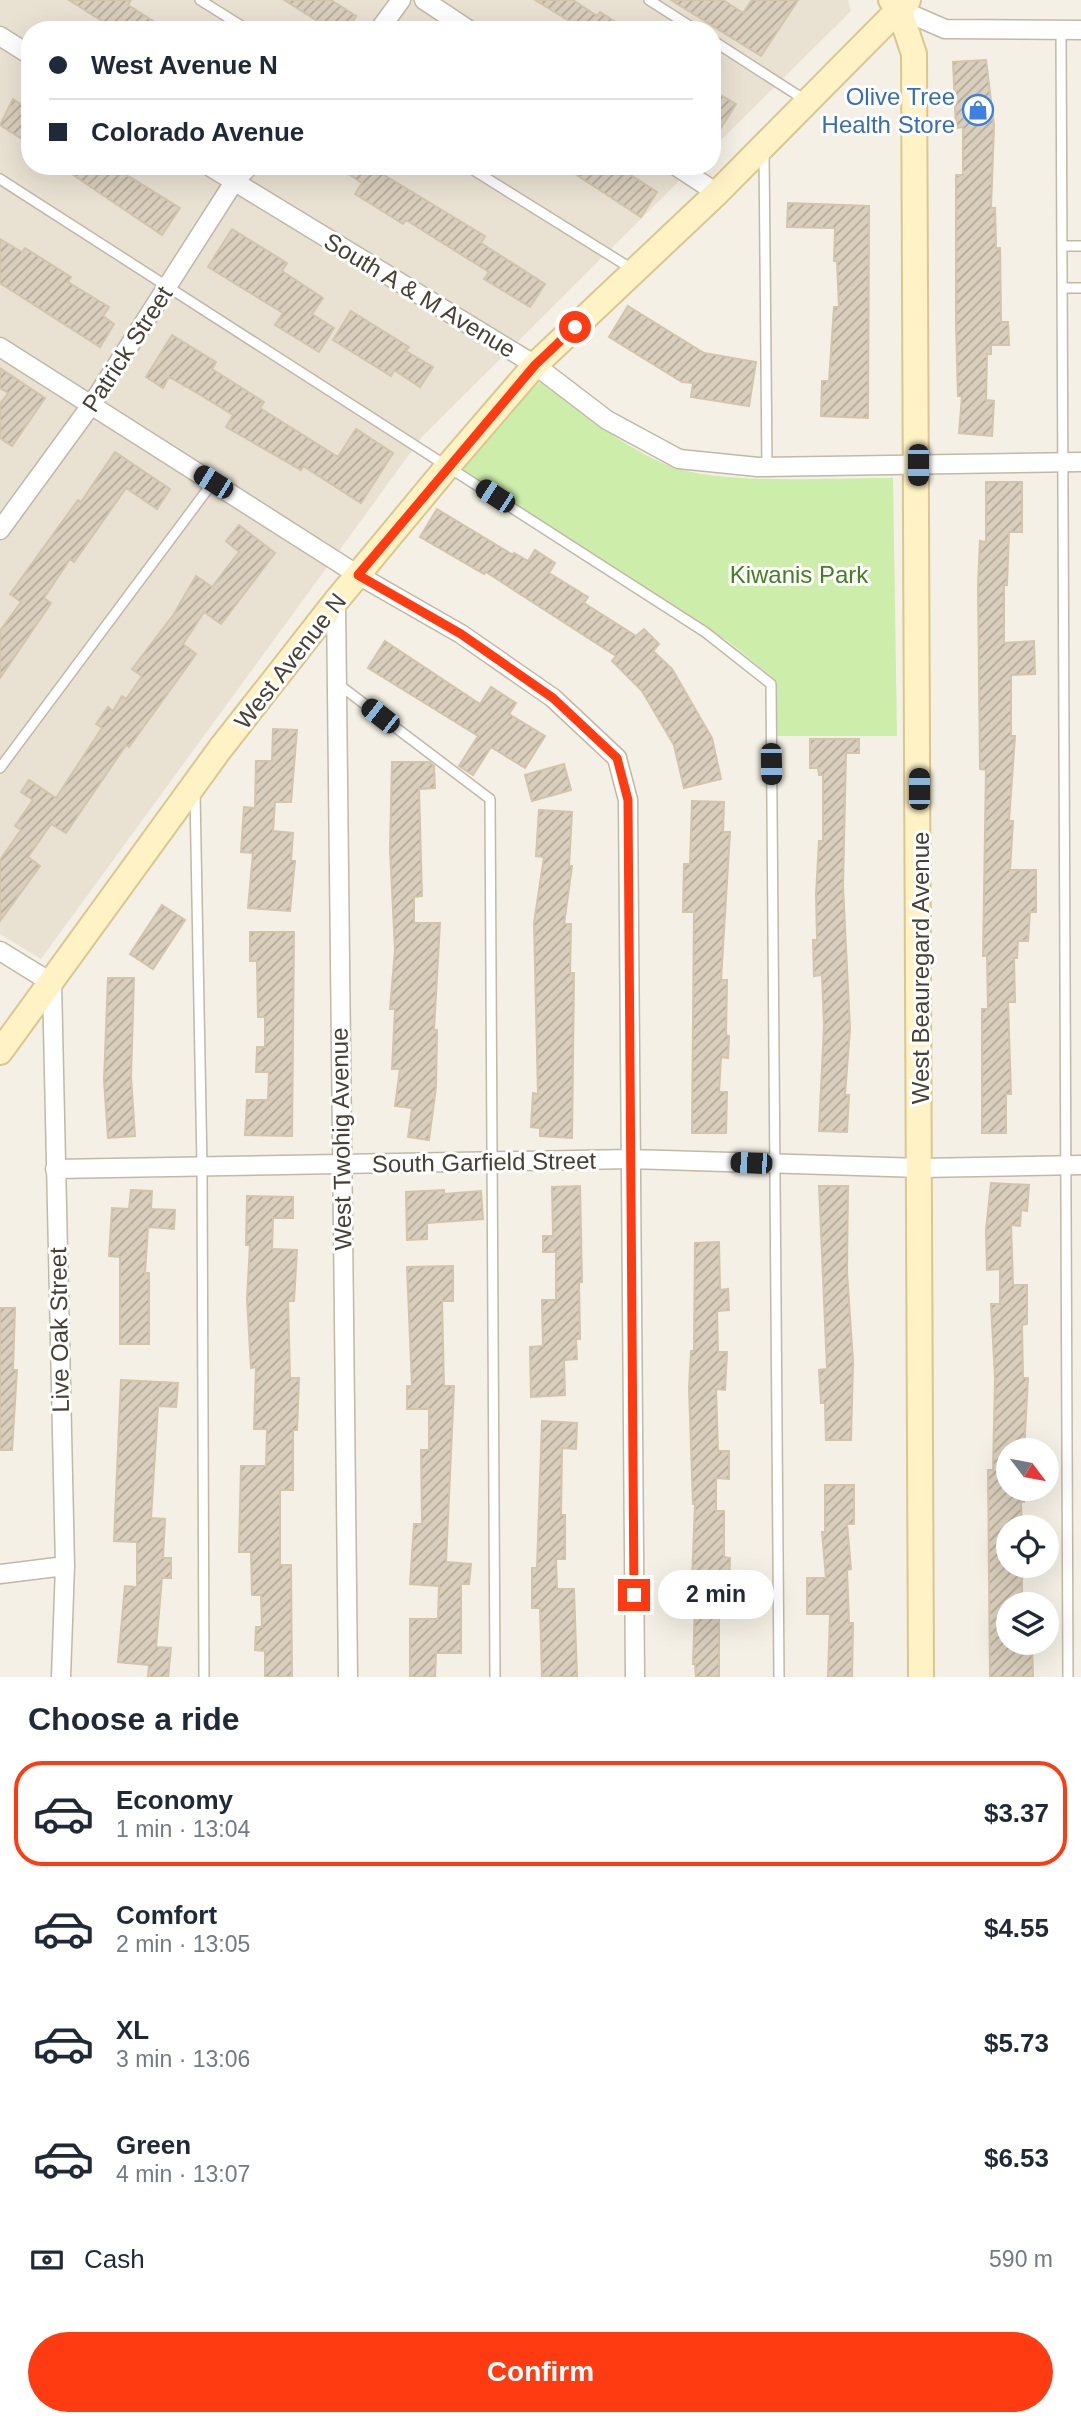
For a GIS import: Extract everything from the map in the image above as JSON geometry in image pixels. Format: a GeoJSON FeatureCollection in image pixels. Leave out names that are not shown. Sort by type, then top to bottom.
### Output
{"type":"FeatureCollection","features":[{"type":"Feature","properties":{"kind":"street"},"geometry":{"type":"LineString","coordinates":[[386,21],[401,0]]}},
{"type":"Feature","properties":{"kind":"street"},"geometry":{"type":"LineString","coordinates":[[424,0],[456,21]]}},
{"type":"Feature","properties":{"kind":"street"},"geometry":{"type":"LineString","coordinates":[[899,3],[945,29],[1081,30]]}},
{"type":"Feature","properties":{"kind":"street","name":"West Avenue N"},"geometry":{"type":"LineString","coordinates":[[0,1052],[195,784],[336,601],[448,466],[535,365],[717,193],[899,3]]}},
{"type":"Feature","properties":{"kind":"street","name":"West Beauregard Avenue"},"geometry":{"type":"LineString","coordinates":[[899,3],[914,54],[918,465],[921,1677]]}},
{"type":"Feature","properties":{"kind":"street"},"geometry":{"type":"LineString","coordinates":[[0,36],[21,49]]}},
{"type":"Feature","properties":{"kind":"street","name":"South A & M Avenue"},"geometry":{"type":"LineString","coordinates":[[223,175],[535,365],[607,420],[679,458],[768,467],[1072,463]]}},
{"type":"Feature","properties":{"kind":"street","name":"Patrick Street"},"geometry":{"type":"LineString","coordinates":[[0,530],[92,404],[241,175]]}},
{"type":"Feature","properties":{"kind":"street"},"geometry":{"type":"LineString","coordinates":[[690,175],[717,193]]}},
{"type":"Feature","properties":{"kind":"street"},"geometry":{"type":"LineString","coordinates":[[0,347],[358,575],[461,634],[543,691],[617,758],[628,800],[635,1677]]}},
{"type":"Feature","properties":{"kind":"street","name":"West Twohig Avenue"},"geometry":{"type":"LineString","coordinates":[[336,601],[348,1677]]}},
{"type":"Feature","properties":{"kind":"street"},"geometry":{"type":"LineString","coordinates":[[0,951],[52,983]]}},
{"type":"Feature","properties":{"kind":"street","name":"Live Oak Street"},"geometry":{"type":"LineString","coordinates":[[52,983],[65,1566],[61,1677]]}},
{"type":"Feature","properties":{"kind":"street","name":"South Garfield Street"},"geometry":{"type":"LineString","coordinates":[[55,1169],[631,1159],[920,1168],[1073,1165]]}},
{"type":"Feature","properties":{"kind":"street"},"geometry":{"type":"LineString","coordinates":[[0,1574],[65,1566]]}},
{"type":"Feature","properties":{"kind":"lane"},"geometry":{"type":"LineString","coordinates":[[200,0],[234,21]]}},
{"type":"Feature","properties":{"kind":"lane"},"geometry":{"type":"LineString","coordinates":[[649,0],[682,21]]}},
{"type":"Feature","properties":{"kind":"lane"},"geometry":{"type":"LineString","coordinates":[[1061,30],[1062,288],[1072,463],[1073,1165],[1068,1677]]}},
{"type":"Feature","properties":{"kind":"lane"},"geometry":{"type":"LineString","coordinates":[[721,46],[807,101]]}},
{"type":"Feature","properties":{"kind":"lane"},"geometry":{"type":"LineString","coordinates":[[764,146],[768,467]]}},
{"type":"Feature","properties":{"kind":"lane"},"geometry":{"type":"LineString","coordinates":[[481,175],[635,271]]}},
{"type":"Feature","properties":{"kind":"lane"},"geometry":{"type":"LineString","coordinates":[[0,179],[705,632],[771,684],[779,1677]]}},
{"type":"Feature","properties":{"kind":"lane"},"geometry":{"type":"LineString","coordinates":[[1062,246],[1081,246]]}},
{"type":"Feature","properties":{"kind":"lane"},"geometry":{"type":"LineString","coordinates":[[1062,288],[1081,288]]}},
{"type":"Feature","properties":{"kind":"lane"},"geometry":{"type":"LineString","coordinates":[[0,768],[213,482]]}},
{"type":"Feature","properties":{"kind":"lane"},"geometry":{"type":"LineString","coordinates":[[337,682],[490,799],[495,1677]]}},
{"type":"Feature","properties":{"kind":"lane"},"geometry":{"type":"LineString","coordinates":[[195,784],[202,1167],[205,1677]]}},
{"type":"Feature","properties":{"kind":"shaded area"},"geometry":{"type":"Polygon","coordinates":[[[0,0],[848,0],[851,11],[721,140],[721,21],[21,21],[21,175],[685,175],[422,437],[41,959],[0,934],[0,0]]]}},
{"type":"Feature","properties":{"kind":"green space","name":"Kiwanis Park"},"geometry":{"type":"Polygon","coordinates":[[[540,382],[603,428],[670,466],[719,476],[748,478],[893,478],[897,736],[777,736],[775,679],[729,642],[454,466],[540,382]]]}},
{"type":"Feature","properties":{"kind":"building"},"geometry":{"type":"Polygon","coordinates":[[[69,0],[131,0],[128,5],[153,21],[102,21],[69,0]]]}},
{"type":"Feature","properties":{"kind":"building"},"geometry":{"type":"Polygon","coordinates":[[[284,0],[331,0],[356,16],[353,21],[318,21],[284,0]]]}},
{"type":"Feature","properties":{"kind":"building"},"geometry":{"type":"Polygon","coordinates":[[[535,0],[573,0],[597,16],[600,12],[614,21],[569,21],[535,0]]]}},
{"type":"Feature","properties":{"kind":"building"},"geometry":{"type":"Polygon","coordinates":[[[671,0],[723,0],[743,13],[752,0],[798,0],[761,56],[721,31],[721,21],[705,21],[671,0]]]}},
{"type":"Feature","properties":{"kind":"building"},"geometry":{"type":"Polygon","coordinates":[[[986,60],[994,125],[991,208],[995,208],[996,248],[1000,248],[1001,322],[1008,322],[1009,345],[991,345],[991,354],[987,354],[986,400],[994,401],[992,436],[959,433],[962,396],[958,396],[956,323],[956,175],[963,175],[963,127],[956,128],[953,62],[986,60]]]}},
{"type":"Feature","properties":{"kind":"building"},"geometry":{"type":"Polygon","coordinates":[[[721,95],[736,104],[721,128],[721,95]]]}},
{"type":"Feature","properties":{"kind":"building"},"geometry":{"type":"Polygon","coordinates":[[[13,99],[21,104],[21,138],[0,125],[13,99]]]}},
{"type":"Feature","properties":{"kind":"building"},"geometry":{"type":"Polygon","coordinates":[[[73,175],[127,175],[180,208],[162,235],[73,175]]]}},
{"type":"Feature","properties":{"kind":"building"},"geometry":{"type":"Polygon","coordinates":[[[350,175],[384,175],[485,236],[481,243],[545,284],[530,307],[484,279],[489,272],[406,220],[403,224],[355,194],[362,183],[350,175]]]}},
{"type":"Feature","properties":{"kind":"building"},"geometry":{"type":"Polygon","coordinates":[[[577,175],[631,175],[657,192],[641,217],[577,175]]]}},
{"type":"Feature","properties":{"kind":"building"},"geometry":{"type":"Polygon","coordinates":[[[788,203],[869,206],[868,418],[821,416],[822,381],[829,381],[834,307],[839,307],[837,261],[834,261],[835,228],[787,227],[788,203]]]}},
{"type":"Feature","properties":{"kind":"building"},"geometry":{"type":"Polygon","coordinates":[[[232,229],[287,263],[282,271],[323,298],[312,314],[334,328],[319,352],[275,325],[283,313],[208,267],[232,229]]]}},
{"type":"Feature","properties":{"kind":"building"},"geometry":{"type":"Polygon","coordinates":[[[0,239],[22,252],[25,248],[71,277],[68,282],[109,307],[103,316],[114,324],[100,347],[0,283],[0,239]]]}},
{"type":"Feature","properties":{"kind":"building"},"geometry":{"type":"Polygon","coordinates":[[[628,306],[704,353],[756,362],[749,406],[691,397],[693,383],[682,382],[609,337],[628,306]]]}},
{"type":"Feature","properties":{"kind":"building"},"geometry":{"type":"Polygon","coordinates":[[[351,311],[409,347],[406,351],[433,367],[420,387],[394,370],[391,376],[333,340],[351,311]]]}},
{"type":"Feature","properties":{"kind":"building"},"geometry":{"type":"Polygon","coordinates":[[[172,335],[216,362],[212,369],[264,402],[260,408],[338,457],[356,429],[393,453],[361,503],[303,466],[301,470],[226,427],[233,415],[197,393],[169,377],[163,388],[146,377],[172,335]]]}},
{"type":"Feature","properties":{"kind":"building"},"geometry":{"type":"Polygon","coordinates":[[[0,368],[45,398],[12,446],[0,438],[0,404],[8,393],[0,388],[0,368]]]}},
{"type":"Feature","properties":{"kind":"building"},"geometry":{"type":"Polygon","coordinates":[[[115,452],[170,489],[157,509],[126,488],[74,562],[70,559],[44,598],[51,603],[0,678],[0,631],[21,602],[10,594],[78,500],[81,502],[115,452]]]}},
{"type":"Feature","properties":{"kind":"building"},"geometry":{"type":"Polygon","coordinates":[[[986,482],[1022,482],[1022,532],[1009,532],[1007,585],[1004,585],[1004,643],[1034,641],[1035,674],[1011,675],[1011,736],[1015,736],[1009,821],[1013,821],[1010,870],[1036,870],[1036,912],[1030,912],[1028,941],[1018,941],[1017,958],[1014,958],[1015,1002],[1008,1002],[1011,1094],[1006,1094],[1006,1133],[982,1133],[982,1009],[988,1009],[987,956],[983,956],[986,770],[980,769],[978,585],[980,541],[986,542],[986,482]]]}},
{"type":"Feature","properties":{"kind":"building"},"geometry":{"type":"Polygon","coordinates":[[[437,509],[513,555],[514,553],[528,561],[535,550],[555,563],[549,573],[588,597],[584,603],[636,636],[644,629],[659,644],[653,651],[672,669],[712,738],[721,779],[684,788],[674,745],[642,691],[612,661],[616,656],[486,572],[484,574],[420,537],[437,509]]]}},
{"type":"Feature","properties":{"kind":"building"},"geometry":{"type":"Polygon","coordinates":[[[239,525],[275,553],[221,624],[204,612],[183,644],[196,654],[129,747],[126,745],[66,833],[51,824],[28,857],[40,866],[0,921],[0,860],[21,830],[15,826],[33,800],[21,792],[29,780],[56,798],[102,728],[96,724],[108,707],[113,711],[122,696],[126,699],[142,676],[132,669],[174,614],[196,576],[212,587],[239,552],[226,541],[239,525]]]}},
{"type":"Feature","properties":{"kind":"building"},"geometry":{"type":"Polygon","coordinates":[[[385,641],[480,704],[491,687],[516,703],[509,714],[545,736],[525,768],[491,747],[473,775],[459,766],[478,736],[368,668],[385,641]]]}},
{"type":"Feature","properties":{"kind":"building"},"geometry":{"type":"Polygon","coordinates":[[[273,729],[297,730],[291,802],[275,802],[273,831],[293,833],[291,861],[295,861],[290,911],[248,908],[253,853],[241,852],[244,807],[255,808],[256,761],[272,761],[273,729]]]}},
{"type":"Feature","properties":{"kind":"building"},"geometry":{"type":"Polygon","coordinates":[[[810,739],[859,739],[859,753],[846,753],[843,886],[850,1029],[845,1095],[849,1095],[847,1132],[819,1131],[824,1026],[822,975],[814,976],[813,940],[817,940],[819,841],[823,841],[823,775],[819,775],[818,768],[810,768],[810,739]]]}},
{"type":"Feature","properties":{"kind":"building"},"geometry":{"type":"Polygon","coordinates":[[[392,762],[429,762],[434,766],[435,788],[419,789],[422,896],[414,897],[414,923],[440,923],[434,1030],[437,1030],[436,1087],[429,1140],[408,1137],[412,1108],[395,1106],[400,1069],[392,1069],[395,1009],[390,1009],[395,950],[390,849],[392,762]]]}},
{"type":"Feature","properties":{"kind":"building"},"geometry":{"type":"Polygon","coordinates":[[[564,764],[571,790],[532,801],[525,775],[564,764]]]}},
{"type":"Feature","properties":{"kind":"building"},"geometry":{"type":"Polygon","coordinates":[[[692,801],[724,802],[723,832],[730,832],[721,980],[727,980],[726,1035],[729,1036],[728,1058],[721,1057],[719,1092],[727,1092],[726,1133],[692,1133],[694,912],[683,912],[684,864],[690,864],[692,801]]]}},
{"type":"Feature","properties":{"kind":"building"},"geometry":{"type":"Polygon","coordinates":[[[539,810],[572,812],[569,866],[572,866],[564,924],[571,924],[570,973],[574,973],[572,1138],[540,1136],[540,1128],[531,1127],[533,1093],[538,1094],[534,923],[544,857],[536,856],[539,810]]]}},
{"type":"Feature","properties":{"kind":"building"},"geometry":{"type":"Polygon","coordinates":[[[162,905],[185,920],[153,969],[130,954],[162,905]]]}},
{"type":"Feature","properties":{"kind":"building"},"geometry":{"type":"Polygon","coordinates":[[[250,932],[294,932],[292,1136],[245,1135],[247,1100],[268,1100],[269,1072],[256,1072],[257,1047],[265,1047],[265,1017],[258,1017],[257,961],[250,961],[250,932]]]}},
{"type":"Feature","properties":{"kind":"building"},"geometry":{"type":"Polygon","coordinates":[[[108,978],[134,978],[131,1077],[135,1136],[108,1138],[104,1080],[108,978]]]}},
{"type":"Feature","properties":{"kind":"building"},"geometry":{"type":"Polygon","coordinates":[[[991,1183],[1029,1185],[1027,1211],[1021,1210],[1020,1226],[1011,1225],[1013,1285],[1027,1285],[1027,1324],[1022,1325],[1023,1378],[1028,1378],[1025,1438],[996,1438],[996,1502],[1021,1502],[1022,1515],[996,1515],[996,1578],[1022,1578],[1022,1592],[996,1592],[996,1655],[1032,1655],[1033,1677],[990,1677],[988,1470],[993,1470],[995,1378],[991,1304],[1000,1304],[1000,1269],[987,1270],[986,1230],[991,1183]]]}},
{"type":"Feature","properties":{"kind":"building"},"geometry":{"type":"Polygon","coordinates":[[[580,1186],[582,1282],[579,1282],[580,1339],[576,1339],[577,1359],[564,1360],[565,1395],[531,1397],[530,1347],[543,1346],[542,1300],[556,1300],[556,1252],[543,1252],[543,1236],[553,1236],[552,1187],[580,1186]]]}},
{"type":"Feature","properties":{"kind":"building"},"geometry":{"type":"Polygon","coordinates":[[[819,1186],[848,1186],[847,1272],[853,1361],[851,1440],[826,1440],[825,1403],[821,1403],[819,1370],[827,1369],[819,1186]]]}},
{"type":"Feature","properties":{"kind":"building"},"geometry":{"type":"Polygon","coordinates":[[[131,1190],[152,1191],[151,1209],[175,1210],[174,1229],[148,1227],[145,1273],[149,1273],[149,1344],[120,1344],[120,1257],[109,1256],[112,1208],[129,1209],[131,1190]]]}},
{"type":"Feature","properties":{"kind":"building"},"geometry":{"type":"Polygon","coordinates":[[[444,1190],[444,1194],[481,1191],[483,1219],[427,1223],[427,1239],[407,1240],[406,1192],[444,1190]]]}},
{"type":"Feature","properties":{"kind":"building"},"geometry":{"type":"Polygon","coordinates":[[[247,1196],[293,1197],[293,1218],[273,1218],[272,1249],[297,1250],[294,1301],[288,1301],[290,1378],[299,1378],[297,1430],[293,1430],[293,1490],[280,1490],[280,1565],[291,1565],[292,1677],[265,1677],[265,1651],[255,1650],[256,1627],[262,1627],[261,1595],[252,1595],[251,1552],[239,1552],[241,1466],[266,1466],[267,1429],[254,1429],[256,1367],[251,1368],[247,1299],[250,1245],[246,1245],[247,1196]]]}},
{"type":"Feature","properties":{"kind":"building"},"geometry":{"type":"Polygon","coordinates":[[[719,1242],[720,1290],[728,1289],[729,1310],[717,1311],[718,1352],[727,1352],[725,1390],[716,1389],[718,1451],[729,1451],[729,1479],[716,1478],[716,1511],[724,1511],[724,1557],[730,1558],[729,1582],[719,1581],[719,1677],[696,1677],[693,1664],[695,1606],[691,1606],[695,1504],[689,1388],[691,1351],[694,1351],[695,1243],[719,1242]]]}},
{"type":"Feature","properties":{"kind":"building"},"geometry":{"type":"Polygon","coordinates":[[[453,1266],[453,1301],[442,1301],[444,1386],[454,1386],[446,1562],[471,1564],[469,1584],[461,1584],[461,1653],[436,1653],[435,1677],[410,1677],[410,1619],[438,1619],[439,1586],[410,1584],[414,1524],[422,1524],[421,1450],[429,1450],[429,1409],[407,1409],[407,1386],[412,1386],[407,1267],[453,1266]]]}},
{"type":"Feature","properties":{"kind":"building"},"geometry":{"type":"Polygon","coordinates":[[[0,1308],[15,1308],[13,1370],[17,1370],[12,1450],[0,1450],[0,1308]]]}},
{"type":"Feature","properties":{"kind":"building"},"geometry":{"type":"Polygon","coordinates":[[[121,1380],[178,1383],[176,1407],[158,1406],[151,1518],[165,1519],[163,1558],[171,1558],[171,1578],[162,1578],[156,1647],[171,1648],[168,1677],[148,1677],[149,1665],[118,1662],[125,1586],[137,1587],[137,1542],[114,1541],[121,1380]]]}},
{"type":"Feature","properties":{"kind":"building"},"geometry":{"type":"Polygon","coordinates":[[[542,1421],[577,1423],[576,1449],[562,1448],[561,1515],[565,1515],[565,1559],[556,1559],[557,1589],[574,1589],[577,1677],[542,1677],[540,1608],[532,1608],[532,1568],[537,1568],[542,1421]]]}},
{"type":"Feature","properties":{"kind":"building"},"geometry":{"type":"Polygon","coordinates":[[[825,1485],[854,1485],[854,1524],[847,1524],[851,1569],[847,1570],[849,1623],[853,1623],[852,1677],[828,1677],[830,1614],[807,1614],[807,1578],[826,1578],[822,1532],[825,1532],[825,1485]]]}},
{"type":"Feature","properties":{"kind":"place","name":"Olive Tree Health Store"},"geometry":{"type":"Point","coordinates":[978,110]}},
{"type":"Feature","properties":{"kind":"route"},"geometry":{"type":"LineString","coordinates":[[575,327],[535,365],[358,575],[461,634],[553,698],[617,758],[628,800],[634,1595]]}}]}
